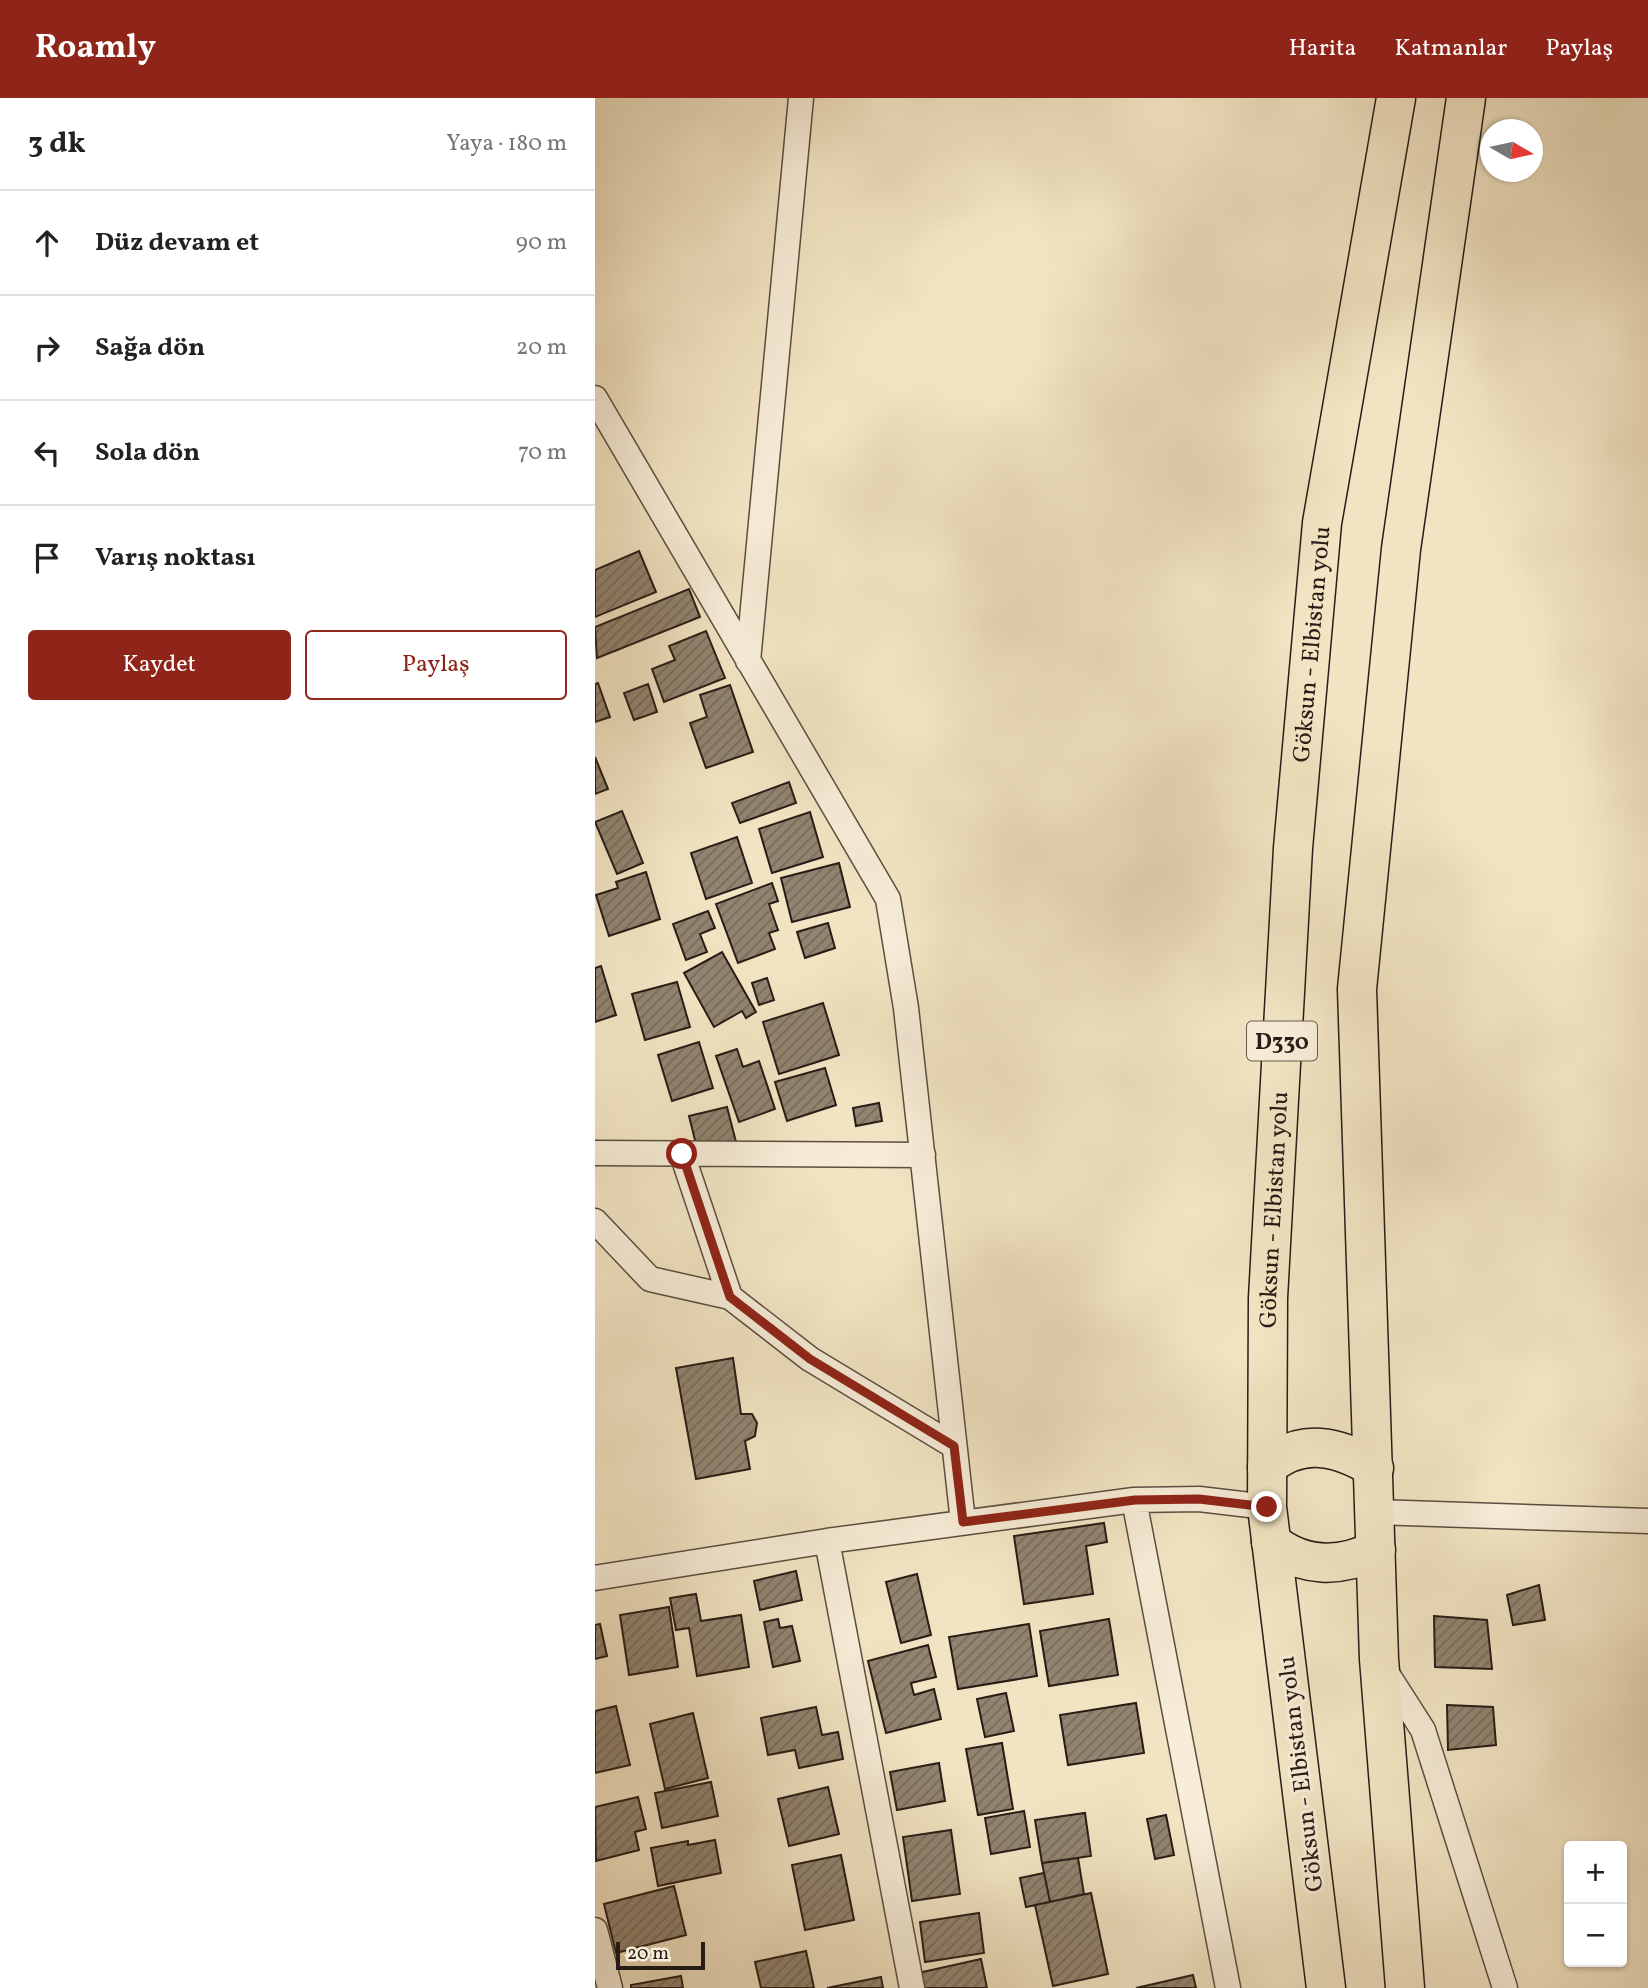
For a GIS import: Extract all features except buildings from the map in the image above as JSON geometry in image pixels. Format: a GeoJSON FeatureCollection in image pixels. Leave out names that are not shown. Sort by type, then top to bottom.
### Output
{"type":"FeatureCollection","features":[{"type":"Feature","properties":{"kind":"highway","name":"Göksun - Elbistan yolu"},"geometry":{"type":"LineString","coordinates":[[1326,1988],[1269,1525],[1268,1298],[1293,848],[1322,523],[1396,98]]}},
{"type":"Feature","properties":{"kind":"highway"},"geometry":{"type":"LineString","coordinates":[[1405,1988],[1378,1659],[1357,989],[1401,549],[1466,98]]}},
{"type":"Feature","properties":{"kind":"highway"},"geometry":{"type":"LineString","coordinates":[[1267,1467],[1278,1457],[1297,1448],[1328,1447],[1353,1455],[1374,1468]]}},
{"type":"Feature","properties":{"kind":"highway"},"geometry":{"type":"LineString","coordinates":[[1269,1525],[1287,1555],[1311,1562],[1336,1564],[1359,1559],[1376,1550]]}},
{"type":"Feature","properties":{"kind":"street"},"geometry":{"type":"LineString","coordinates":[[748,660],[801,98]]}},
{"type":"Feature","properties":{"kind":"street"},"geometry":{"type":"LineString","coordinates":[[595,398],[888,900],[906,1008],[963,1522]]}},
{"type":"Feature","properties":{"kind":"street"},"geometry":{"type":"LineString","coordinates":[[595,1153],[922,1155]]}},
{"type":"Feature","properties":{"kind":"street"},"geometry":{"type":"LineString","coordinates":[[682,1154],[730,1297]]}},
{"type":"Feature","properties":{"kind":"street"},"geometry":{"type":"LineString","coordinates":[[595,1222],[650,1279],[730,1297],[810,1359],[954,1446]]}},
{"type":"Feature","properties":{"kind":"street"},"geometry":{"type":"LineString","coordinates":[[595,1578],[827,1541],[1135,1500],[1199,1499],[1269,1525]]}},
{"type":"Feature","properties":{"kind":"street"},"geometry":{"type":"LineString","coordinates":[[1135,1500],[1228,1988]]}},
{"type":"Feature","properties":{"kind":"street"},"geometry":{"type":"LineString","coordinates":[[1375,1512],[1648,1521]]}},
{"type":"Feature","properties":{"kind":"street"},"geometry":{"type":"LineString","coordinates":[[827,1541],[912,1988]]}},
{"type":"Feature","properties":{"kind":"street"},"geometry":{"type":"LineString","coordinates":[[1378,1659],[1423,1730],[1505,1988]]}},
{"type":"Feature","properties":{"kind":"street"},"geometry":{"type":"LineString","coordinates":[[595,1930],[610,1988]]}},
{"type":"Feature","properties":{"kind":"route"},"geometry":{"type":"LineString","coordinates":[[682,1154],[730,1297],[810,1359],[954,1446],[963,1522],[1135,1500],[1199,1499],[1267,1507]]}}]}
